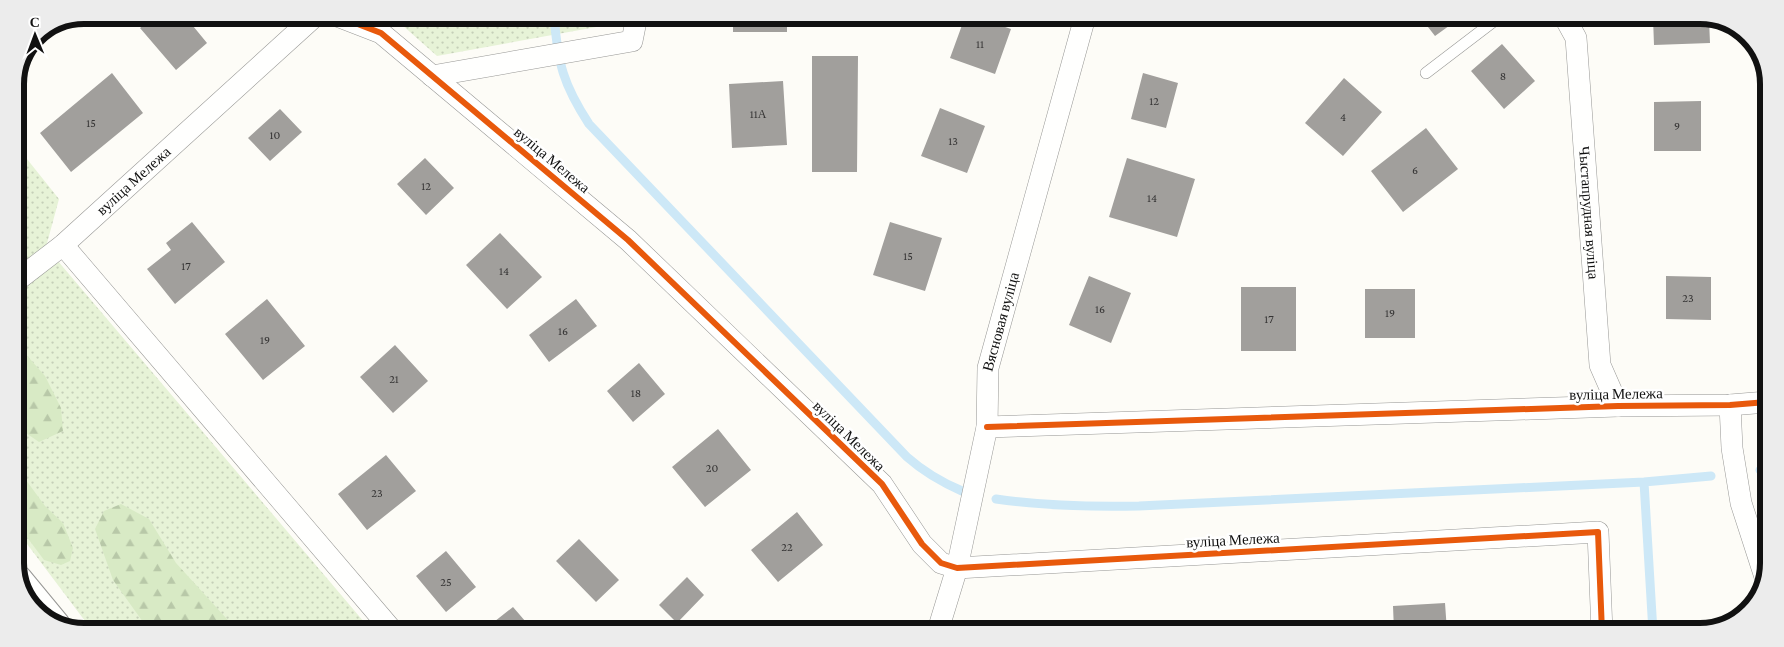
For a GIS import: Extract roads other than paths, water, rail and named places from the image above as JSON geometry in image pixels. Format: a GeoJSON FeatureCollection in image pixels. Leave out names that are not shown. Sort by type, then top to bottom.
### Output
{"type":"FeatureCollection","features":[{"type":"Feature","properties":{"kind":"street","name":"вуліца Мележа"},"geometry":{"type":"LineString","coordinates":[[24,275],[63,245],[306,24]]}},
{"type":"Feature","properties":{"kind":"street","name":"вуліца Мележа"},"geometry":{"type":"LineString","coordinates":[[358,24],[381,33],[628,240],[882,484],[922,544],[941,563],[957,568],[1598,532],[1602,623]]}},
{"type":"Feature","properties":{"kind":"street"},"geometry":{"type":"LineString","coordinates":[[432,76],[632,41],[635,24]]}},
{"type":"Feature","properties":{"kind":"street","name":"Вясновая вуліца"},"geometry":{"type":"LineString","coordinates":[[940,623],[957,568],[987,427],[988,368],[1082,24]]}},
{"type":"Feature","properties":{"kind":"street","name":"Чыстапрудная вуліца"},"geometry":{"type":"LineString","coordinates":[[1568,24],[1576,38],[1600,364],[1618,406]]}},
{"type":"Feature","properties":{"kind":"street"},"geometry":{"type":"LineString","coordinates":[[63,245],[386,623]]}},
{"type":"Feature","properties":{"kind":"street","name":"вуліца Мележа"},"geometry":{"type":"LineString","coordinates":[[987,427],[1760,403]]}},
{"type":"Feature","properties":{"kind":"street"},"geometry":{"type":"LineString","coordinates":[[1730,405],[1732,448],[1741,503],[1760,559]]}},
{"type":"Feature","properties":{"kind":"lane"},"geometry":{"type":"LineString","coordinates":[[1426,73],[1490,24]]}},
{"type":"Feature","properties":{"kind":"waterway"},"geometry":{"type":"LineString","coordinates":[[555,24],[557,48],[563,73],[573,97],[589,124],[907,457],[933,476],[962,491]]}},
{"type":"Feature","properties":{"kind":"waterway"},"geometry":{"type":"LineString","coordinates":[[996,499],[1068,506],[1139,506],[1644,482],[1711,476]]}},
{"type":"Feature","properties":{"kind":"waterway"},"geometry":{"type":"LineString","coordinates":[[1644,482],[1652,623]]}}]}
